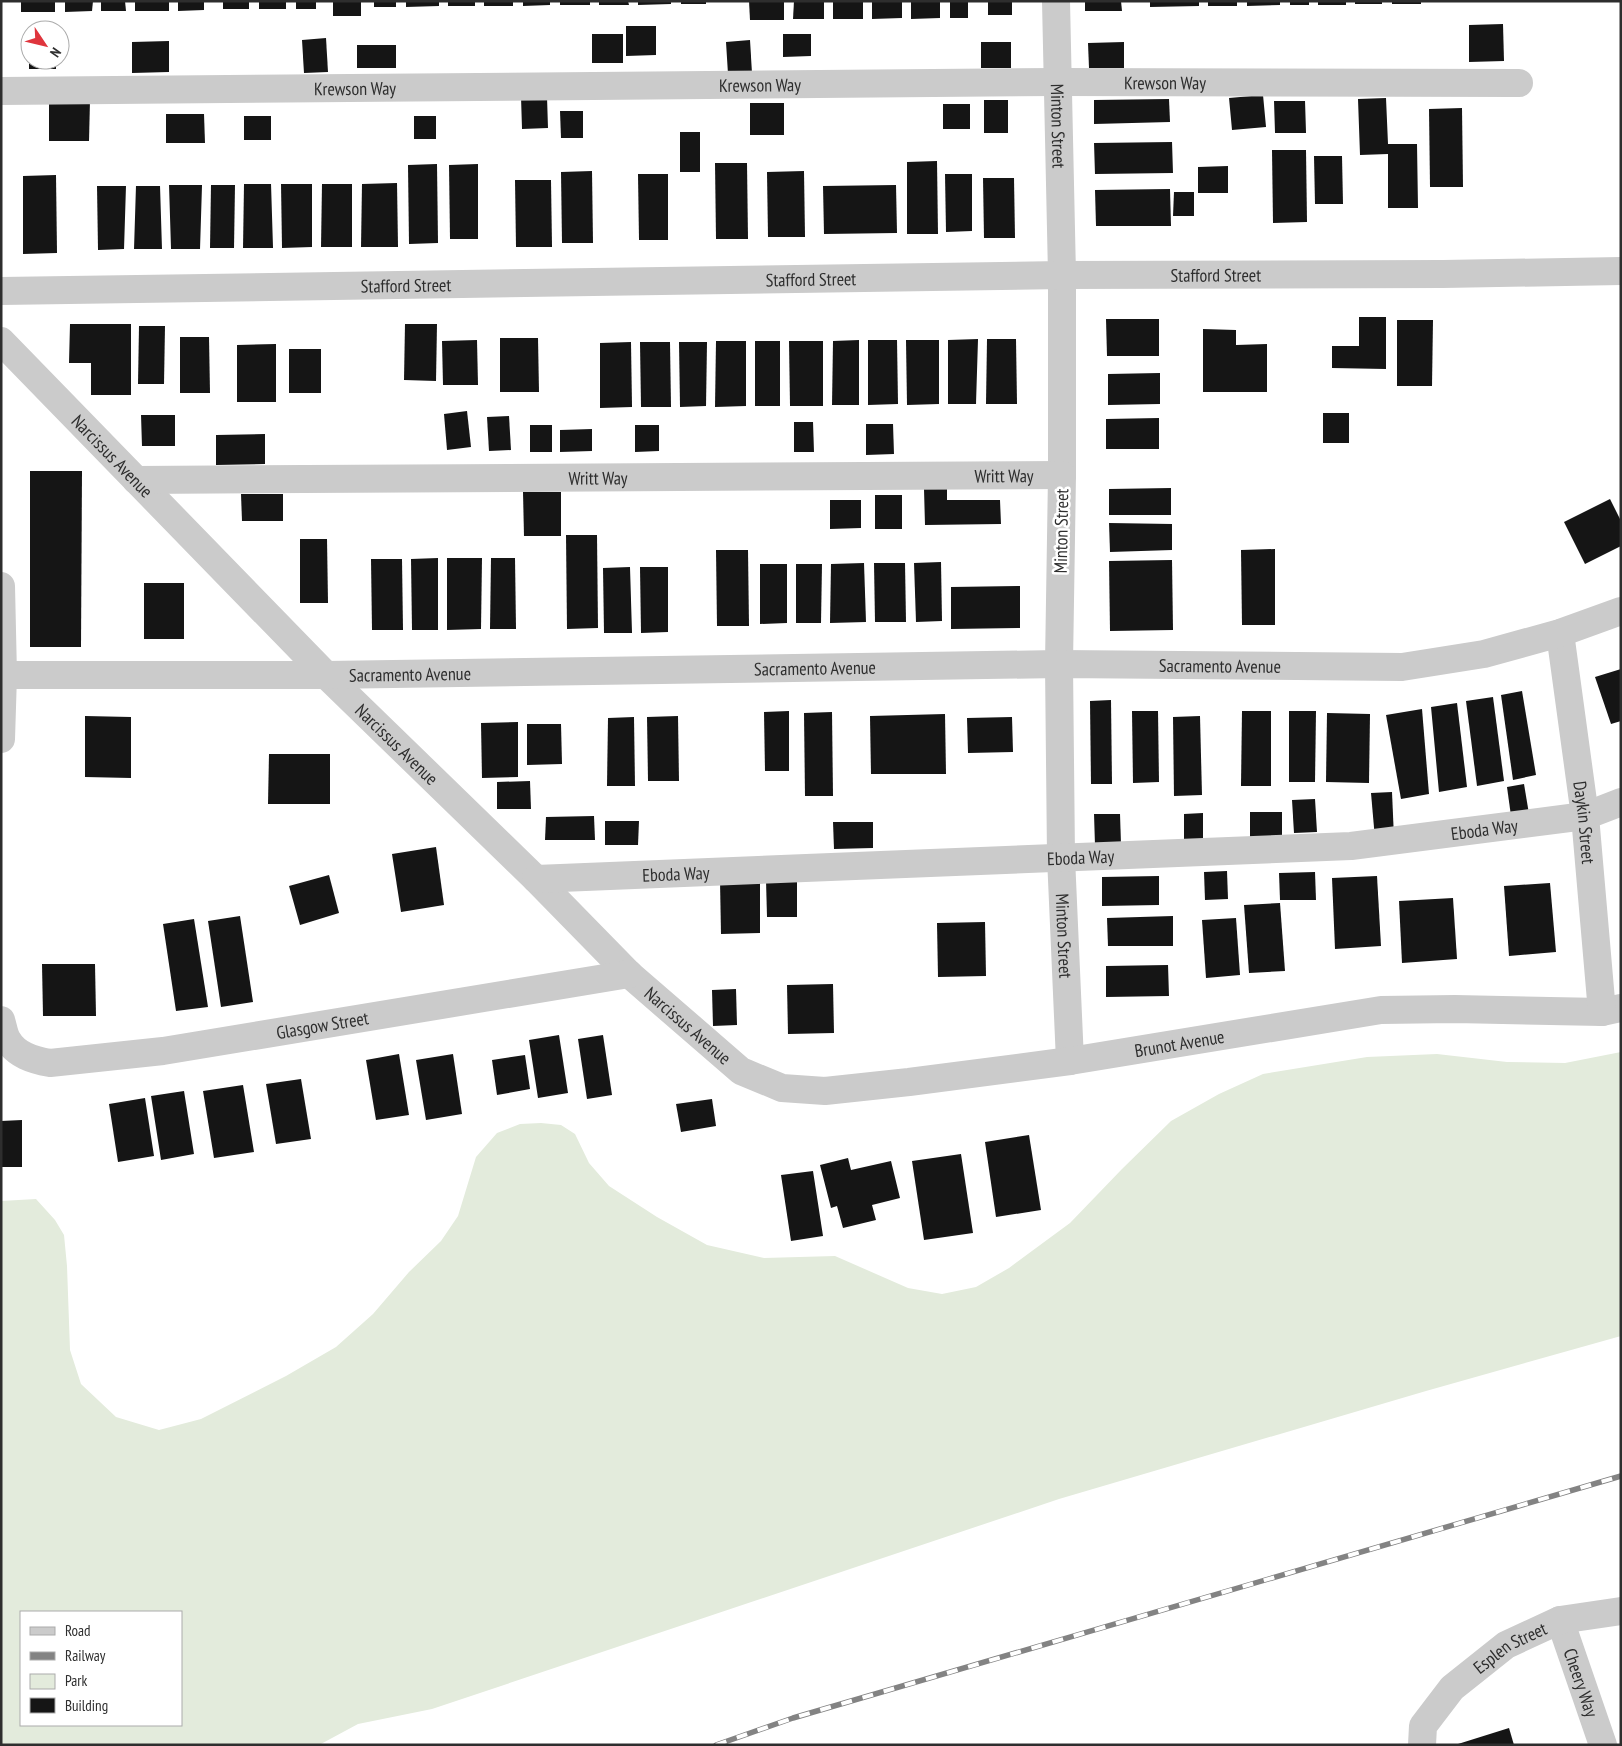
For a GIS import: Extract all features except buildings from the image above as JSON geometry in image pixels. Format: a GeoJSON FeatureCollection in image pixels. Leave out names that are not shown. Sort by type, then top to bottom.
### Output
{"type":"FeatureCollection","features":[{"type":"Feature","properties":{"kind":"street","name":"Minton Street"},"geometry":{"type":"LineString","coordinates":[[1056,1],[1062,276],[1061,857],[1070,1061]]}},
{"type":"Feature","properties":{"kind":"street","name":"Krewson Way"},"geometry":{"type":"LineString","coordinates":[[1,91],[1057,82],[1519,83]]}},
{"type":"Feature","properties":{"kind":"street","name":"Stafford Street"},"geometry":{"type":"LineString","coordinates":[[1,291],[1062,276],[1621,271]]}},
{"type":"Feature","properties":{"kind":"street","name":"Narcissus Avenue"},"geometry":{"type":"LineString","coordinates":[[1,341],[326,675],[536,879],[629,974],[740,1071]]}},
{"type":"Feature","properties":{"kind":"street","name":"Writt Way"},"geometry":{"type":"LineString","coordinates":[[136,480],[1062,475]]}},
{"type":"Feature","properties":{"kind":"street"},"geometry":{"type":"LineString","coordinates":[[1,586],[1,739]]}},
{"type":"Feature","properties":{"kind":"street","name":"Sacramento Avenue"},"geometry":{"type":"LineString","coordinates":[[2,675],[326,675],[1060,664],[1402,667],[1484,654],[1560,633],[1621,611]]}},
{"type":"Feature","properties":{"kind":"street","name":"Daykin Street"},"geometry":{"type":"LineString","coordinates":[[1560,633],[1611,1010]]}},
{"type":"Feature","properties":{"kind":"street","name":"Eboda Way"},"geometry":{"type":"LineString","coordinates":[[536,879],[1351,846],[1585,816],[1621,802]]}},
{"type":"Feature","properties":{"kind":"street","name":"Glasgow Street"},"geometry":{"type":"LineString","coordinates":[[1,1020],[6,1038],[16,1051],[32,1060],[50,1063],[163,1052],[629,974]]}},
{"type":"Feature","properties":{"kind":"street","name":"Brunot Avenue"},"geometry":{"type":"LineString","coordinates":[[740,1071],[782,1088],[825,1091],[1070,1061],[1381,1010],[1611,1010]]}},
{"type":"Feature","properties":{"kind":"street","name":"Esplen Street"},"geometry":{"type":"LineString","coordinates":[[1423,1735],[1452,1688],[1506,1645],[1560,1620],[1621,1611]]}},
{"type":"Feature","properties":{"kind":"street","name":"Cheery Way"},"geometry":{"type":"LineString","coordinates":[[1560,1620],[1603,1745]]}},
{"type":"Feature","properties":{"kind":"green space"},"geometry":{"type":"Polygon","coordinates":[[[1621,1052],[1621,1336],[1059,1499],[432,1709],[358,1724],[319,1745],[1,1745],[1,1201],[36,1199],[55,1220],[64,1235],[70,1350],[81,1384],[116,1417],[159,1430],[201,1419],[286,1376],[336,1347],[373,1314],[409,1272],[441,1241],[458,1216],[476,1157],[497,1133],[520,1124],[541,1123],[561,1125],[575,1134],[589,1163],[609,1186],[657,1217],[707,1245],[764,1258],[835,1256],[908,1288],[942,1294],[976,1287],[1009,1268],[1070,1223],[1171,1121],[1219,1094],[1263,1074],[1367,1057],[1437,1054],[1507,1062],[1565,1063],[1621,1052]]]}},
{"type":"Feature","properties":{"kind":"railway"},"geometry":{"type":"LineString","coordinates":[[716,1745],[793,1718],[1621,1476]]}}]}
